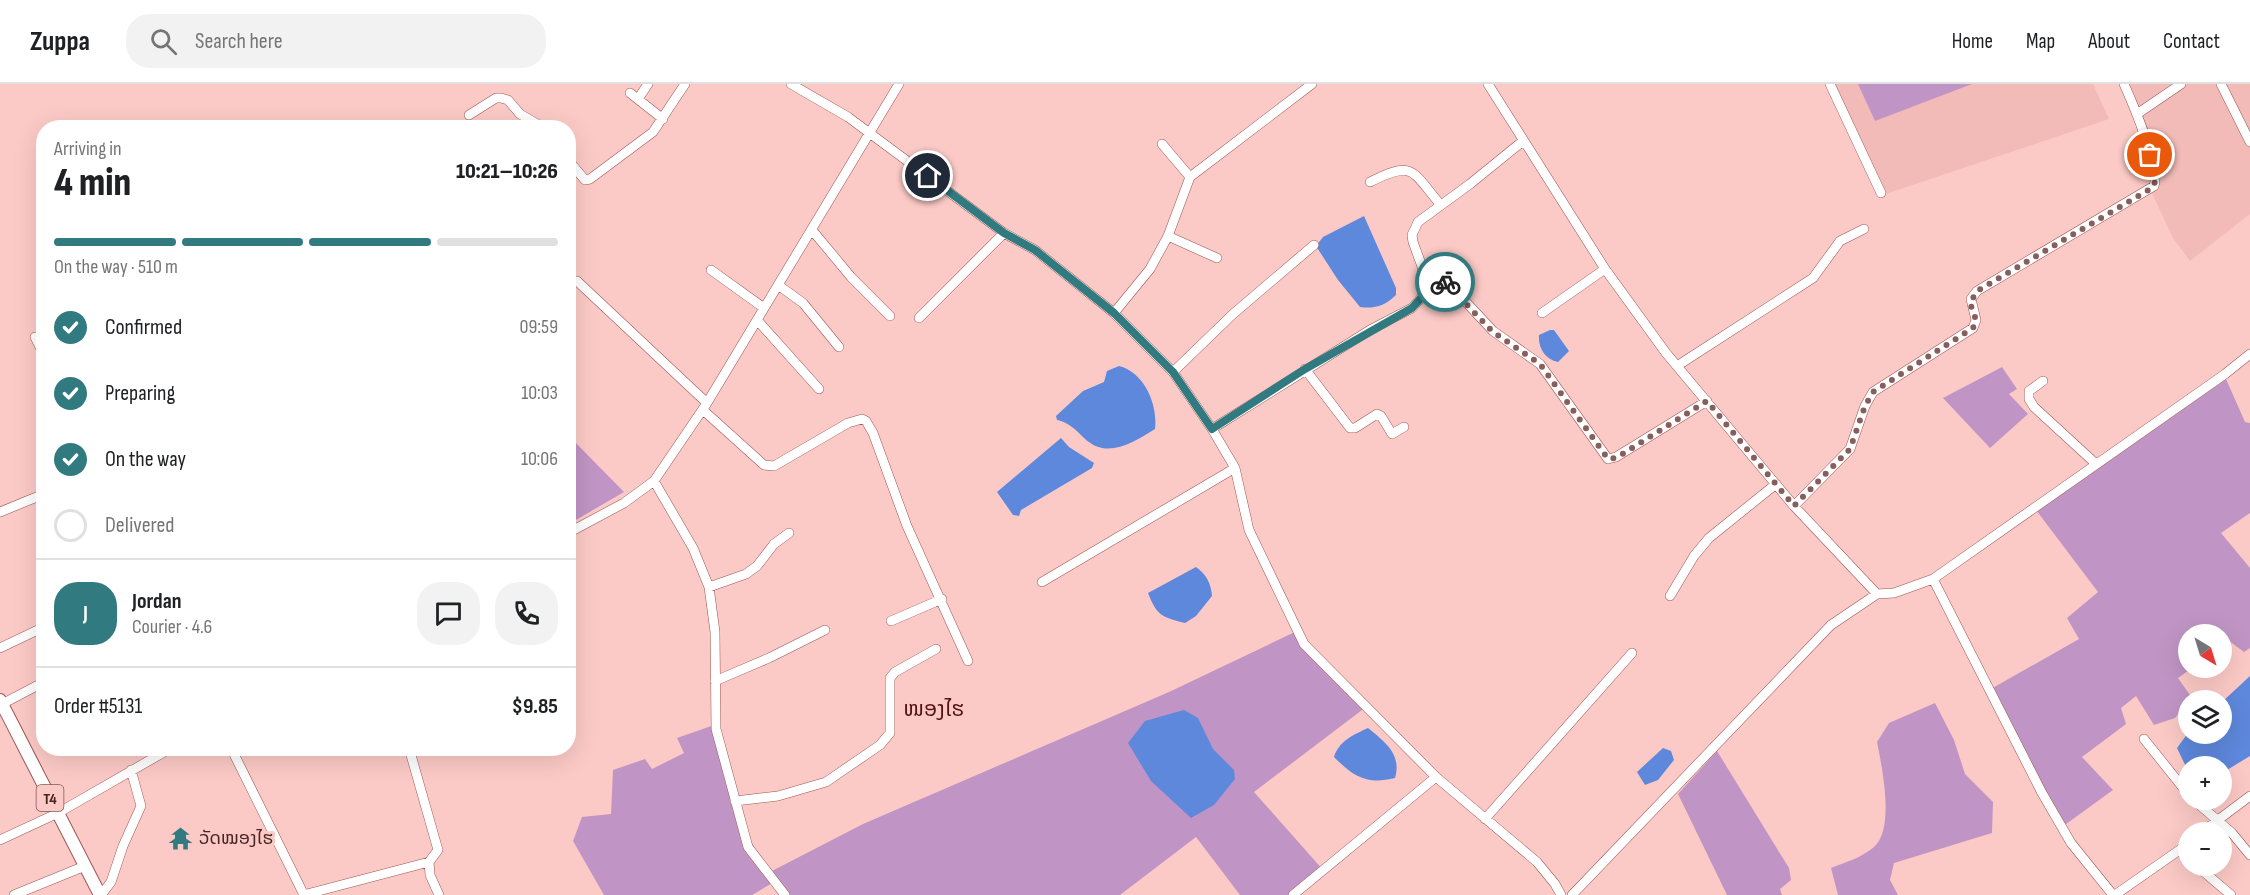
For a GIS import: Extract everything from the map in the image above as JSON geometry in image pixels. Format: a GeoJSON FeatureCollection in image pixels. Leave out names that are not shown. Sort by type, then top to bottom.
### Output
{"type":"FeatureCollection","features":[{"type":"Feature","properties":{"kind":"main road","name":"T4"},"geometry":{"type":"LineString","coordinates":[[1,702],[100,895]]}},
{"type":"Feature","properties":{"kind":"street"},"geometry":{"type":"LineString","coordinates":[[648,84],[634,96],[663,119]]}},
{"type":"Feature","properties":{"kind":"street"},"geometry":{"type":"LineString","coordinates":[[576,172],[580,178],[590,179],[646,137],[663,119],[685,84]]}},
{"type":"Feature","properties":{"kind":"street"},"geometry":{"type":"LineString","coordinates":[[791,84],[871,132],[1004,233],[1035,250],[1114,313],[1173,372],[1212,429],[1235,468],[1249,530],[1304,644],[1436,777],[1537,862],[1556,884],[1561,895]]}},
{"type":"Feature","properties":{"kind":"street"},"geometry":{"type":"LineString","coordinates":[[576,529],[624,503],[654,481],[705,406],[899,84]]}},
{"type":"Feature","properties":{"kind":"street"},"geometry":{"type":"LineString","coordinates":[[1114,313],[1150,269],[1168,236],[1190,177],[1312,84]]}},
{"type":"Feature","properties":{"kind":"street"},"geometry":{"type":"LineString","coordinates":[[1488,84],[1605,269],[1677,366],[1794,506],[1877,594]]}},
{"type":"Feature","properties":{"kind":"street"},"geometry":{"type":"LineString","coordinates":[[1830,84],[1881,193]]}},
{"type":"Feature","properties":{"kind":"street"},"geometry":{"type":"LineString","coordinates":[[1794,506],[1850,449],[1865,406],[1873,392],[1973,328],[1976,320],[1970,303],[1977,291],[2154,186],[2156,175],[2137,114],[2124,84]]}},
{"type":"Feature","properties":{"kind":"street"},"geometry":{"type":"LineString","coordinates":[[2137,114],[2181,84]]}},
{"type":"Feature","properties":{"kind":"street"},"geometry":{"type":"LineString","coordinates":[[2221,84],[2250,142]]}},
{"type":"Feature","properties":{"kind":"street"},"geometry":{"type":"LineString","coordinates":[[470,114],[496,98],[501,98],[508,100],[520,114],[530,120]]}},
{"type":"Feature","properties":{"kind":"street"},"geometry":{"type":"LineString","coordinates":[[1212,429],[1305,369],[1412,308],[1422,297],[1427,280],[1413,242],[1412,235],[1418,222],[1523,141]]}},
{"type":"Feature","properties":{"kind":"street"},"geometry":{"type":"LineString","coordinates":[[1162,144],[1190,177]]}},
{"type":"Feature","properties":{"kind":"street"},"geometry":{"type":"LineString","coordinates":[[1370,182],[1391,171],[1404,169],[1415,175],[1440,204]]}},
{"type":"Feature","properties":{"kind":"street"},"geometry":{"type":"LineString","coordinates":[[1677,366],[1813,278],[1840,241],[1864,229]]}},
{"type":"Feature","properties":{"kind":"street"},"geometry":{"type":"LineString","coordinates":[[812,230],[851,277],[890,316]]}},
{"type":"Feature","properties":{"kind":"street"},"geometry":{"type":"LineString","coordinates":[[919,318],[1004,233]]}},
{"type":"Feature","properties":{"kind":"street"},"geometry":{"type":"LineString","coordinates":[[1168,236],[1217,258]]}},
{"type":"Feature","properties":{"kind":"street"},"geometry":{"type":"LineString","coordinates":[[1173,372],[1233,314],[1314,245]]}},
{"type":"Feature","properties":{"kind":"street"},"geometry":{"type":"LineString","coordinates":[[1542,313],[1605,269]]}},
{"type":"Feature","properties":{"kind":"street"},"geometry":{"type":"LineString","coordinates":[[711,270],[764,308]]}},
{"type":"Feature","properties":{"kind":"street"},"geometry":{"type":"LineString","coordinates":[[1427,280],[1449,284],[1493,332],[1540,364],[1608,459],[1616,458],[1707,401]]}},
{"type":"Feature","properties":{"kind":"street"},"geometry":{"type":"LineString","coordinates":[[577,281],[764,465],[774,466],[848,423],[866,420],[907,525],[942,598],[968,661]]}},
{"type":"Feature","properties":{"kind":"street"},"geometry":{"type":"LineString","coordinates":[[778,285],[802,303],[839,347]]}},
{"type":"Feature","properties":{"kind":"street"},"geometry":{"type":"LineString","coordinates":[[757,320],[819,388]]}},
{"type":"Feature","properties":{"kind":"street"},"geometry":{"type":"LineString","coordinates":[[34,337],[36,341]]}},
{"type":"Feature","properties":{"kind":"street"},"geometry":{"type":"LineString","coordinates":[[1572,895],[1831,626],[1877,594],[1894,593],[1933,579],[2225,374],[2250,354]]}},
{"type":"Feature","properties":{"kind":"street"},"geometry":{"type":"LineString","coordinates":[[1305,369],[1350,428],[1355,429],[1377,414],[1381,416],[1392,434],[1404,427]]}},
{"type":"Feature","properties":{"kind":"street"},"geometry":{"type":"LineString","coordinates":[[2043,381],[2029,391],[2029,399],[2034,407],[2096,463]]}},
{"type":"Feature","properties":{"kind":"street"},"geometry":{"type":"LineString","coordinates":[[1042,582],[1235,468]]}},
{"type":"Feature","properties":{"kind":"street"},"geometry":{"type":"LineString","coordinates":[[654,481],[684,531],[702,566],[709,587],[715,632],[716,729],[748,847],[785,895]]}},
{"type":"Feature","properties":{"kind":"street"},"geometry":{"type":"LineString","coordinates":[[1670,596],[1694,556],[1709,538],[1776,484]]}},
{"type":"Feature","properties":{"kind":"street"},"geometry":{"type":"LineString","coordinates":[[0,512],[36,497]]}},
{"type":"Feature","properties":{"kind":"street"},"geometry":{"type":"LineString","coordinates":[[709,587],[752,570],[774,544],[789,533]]}},
{"type":"Feature","properties":{"kind":"street"},"geometry":{"type":"LineString","coordinates":[[1933,579],[2042,793],[2072,843],[2114,895],[2178,855]]}},
{"type":"Feature","properties":{"kind":"street"},"geometry":{"type":"LineString","coordinates":[[891,621],[942,598]]}},
{"type":"Feature","properties":{"kind":"street"},"geometry":{"type":"LineString","coordinates":[[715,681],[825,630]]}},
{"type":"Feature","properties":{"kind":"street"},"geometry":{"type":"LineString","coordinates":[[0,648],[36,631]]}},
{"type":"Feature","properties":{"kind":"street"},"geometry":{"type":"LineString","coordinates":[[735,801],[778,796],[816,785],[847,769],[880,746],[890,734],[890,678],[895,672],[936,649]]}},
{"type":"Feature","properties":{"kind":"street"},"geometry":{"type":"LineString","coordinates":[[1485,819],[1632,654]]}},
{"type":"Feature","properties":{"kind":"street"},"geometry":{"type":"LineString","coordinates":[[1,702],[36,686]]}},
{"type":"Feature","properties":{"kind":"street"},"geometry":{"type":"LineString","coordinates":[[2144,739],[2178,782]]}},
{"type":"Feature","properties":{"kind":"street"},"geometry":{"type":"LineString","coordinates":[[0,840],[57,813],[155,756]]}},
{"type":"Feature","properties":{"kind":"street"},"geometry":{"type":"LineString","coordinates":[[235,756],[304,895],[429,862],[438,850],[411,756]]}},
{"type":"Feature","properties":{"kind":"street"},"geometry":{"type":"LineString","coordinates":[[100,895],[111,882],[123,846],[141,806],[131,770]]}},
{"type":"Feature","properties":{"kind":"street"},"geometry":{"type":"LineString","coordinates":[[1293,895],[1436,777]]}},
{"type":"Feature","properties":{"kind":"street"},"geometry":{"type":"LineString","coordinates":[[2217,821],[2250,796]]}},
{"type":"Feature","properties":{"kind":"street"},"geometry":{"type":"LineString","coordinates":[[2205,810],[2232,832],[2250,855]]}},
{"type":"Feature","properties":{"kind":"street"},"geometry":{"type":"LineString","coordinates":[[429,862],[430,875],[439,895]]}},
{"type":"Feature","properties":{"kind":"street"},"geometry":{"type":"LineString","coordinates":[[14,895],[85,866]]}},
{"type":"Feature","properties":{"kind":"street"},"geometry":{"type":"LineString","coordinates":[[2208,876],[2230,895]]}},
{"type":"Feature","properties":{"kind":"shaded area"},"geometry":{"type":"Polygon","coordinates":[[[1835,84],[2093,84],[2109,119],[1886,194],[1835,84]]]}},
{"type":"Feature","properties":{"kind":"shaded area"},"geometry":{"type":"Polygon","coordinates":[[[1858,84],[1972,84],[1875,121],[1858,84]]]}},
{"type":"Feature","properties":{"kind":"shaded area"},"geometry":{"type":"Polygon","coordinates":[[[2124,84],[2250,84],[2250,214],[2190,261],[2173,238],[2150,189],[2140,125],[2124,84]]]}},
{"type":"Feature","properties":{"kind":"shaded area"},"geometry":{"type":"Polygon","coordinates":[[[2002,367],[2017,389],[2009,394],[2028,414],[1990,448],[1943,398],[2002,367]]]}},
{"type":"Feature","properties":{"kind":"shaded area"},"geometry":{"type":"Polygon","coordinates":[[[2226,379],[2245,422],[2250,423],[2250,513],[2221,533],[2250,568],[2250,648],[2244,652],[2232,643],[2232,624],[2178,624],[2178,678],[2186,690],[2178,690],[2178,714],[2175,718],[2154,725],[2136,696],[2121,708],[2126,724],[2082,757],[2113,790],[2062,827],[1989,690],[2079,639],[2067,618],[2098,592],[2036,510],[2226,379]]]}},
{"type":"Feature","properties":{"kind":"shaded area"},"geometry":{"type":"Polygon","coordinates":[[[576,443],[624,492],[576,520],[576,443]]]}},
{"type":"Feature","properties":{"kind":"shaded area"},"geometry":{"type":"Polygon","coordinates":[[[1297,631],[1366,707],[1254,792],[1324,871],[1293,895],[1240,895],[1196,837],[1120,895],[785,895],[774,882],[752,895],[604,895],[573,841],[582,817],[611,814],[613,770],[645,759],[652,769],[684,753],[677,738],[717,724],[736,801],[750,839],[768,873],[863,824],[1169,692],[1297,631]]]}},
{"type":"Feature","properties":{"kind":"shaded area"},"geometry":{"type":"Polygon","coordinates":[[[1935,703],[1954,740],[1965,774],[1993,802],[1992,833],[1894,863],[1890,880],[1898,895],[1838,895],[1831,868],[1869,851],[1880,838],[1884,827],[1885,797],[1877,742],[1889,723],[1935,703]]]}},
{"type":"Feature","properties":{"kind":"shaded area"},"geometry":{"type":"Polygon","coordinates":[[[1717,751],[1789,868],[1791,880],[1780,889],[1782,895],[1727,895],[1678,794],[1717,751]]]}},
{"type":"Feature","properties":{"kind":"water"},"geometry":{"type":"Polygon","coordinates":[[[1364,216],[1396,288],[1396,295],[1392,299],[1370,308],[1360,307],[1338,280],[1316,246],[1323,237],[1364,216]]]}},
{"type":"Feature","properties":{"kind":"water"},"geometry":{"type":"Polygon","coordinates":[[[1554,330],[1569,351],[1558,362],[1546,356],[1540,344],[1539,335],[1554,330]]]}},
{"type":"Feature","properties":{"kind":"water"},"geometry":{"type":"Polygon","coordinates":[[[1119,366],[1136,375],[1148,390],[1154,409],[1155,429],[1120,447],[1102,448],[1093,445],[1068,424],[1057,420],[1056,416],[1083,391],[1104,382],[1107,371],[1119,366]]]}},
{"type":"Feature","properties":{"kind":"water"},"geometry":{"type":"Polygon","coordinates":[[[1061,438],[1069,447],[1094,463],[1092,468],[1021,510],[1019,516],[1013,515],[997,492],[1061,438]]]}},
{"type":"Feature","properties":{"kind":"water"},"geometry":{"type":"Polygon","coordinates":[[[1196,567],[1207,579],[1212,596],[1196,616],[1185,623],[1161,614],[1154,607],[1148,593],[1196,567]]]}},
{"type":"Feature","properties":{"kind":"water"},"geometry":{"type":"Polygon","coordinates":[[[2250,676],[2250,756],[2232,767],[2232,756],[2181,756],[2177,748],[2180,744],[2232,744],[2232,693],[2250,676]]]}},
{"type":"Feature","properties":{"kind":"water"},"geometry":{"type":"Polygon","coordinates":[[[1184,710],[1198,718],[1213,749],[1234,770],[1235,779],[1214,805],[1191,818],[1151,781],[1128,743],[1145,721],[1184,710]]]}},
{"type":"Feature","properties":{"kind":"water"},"geometry":{"type":"Polygon","coordinates":[[[1368,728],[1386,744],[1394,755],[1397,770],[1395,778],[1369,780],[1362,778],[1348,770],[1334,757],[1343,743],[1368,728]]]}},
{"type":"Feature","properties":{"kind":"water"},"geometry":{"type":"Polygon","coordinates":[[[1663,748],[1671,751],[1674,760],[1658,780],[1645,785],[1637,772],[1663,748]]]}},
{"type":"Feature","properties":{"kind":"way so far"},"geometry":{"type":"LineString","coordinates":[[1445,282],[1493,332],[1540,364],[1608,459],[1616,458],[1707,401],[1794,506],[1850,449],[1865,406],[1873,392],[1973,328],[1976,317],[1970,303],[1972,295],[1980,288],[2149,191],[2157,178],[2150,155]]}},
{"type":"Feature","properties":{"kind":"place","name":"ວັດໝອງໄຮ"},"geometry":{"type":"Point","coordinates":[181,838]}},
{"type":"Feature","properties":{"kind":"district","name":"ໜອງໄຮ"},"geometry":{"type":"Point","coordinates":[934,709]}},
{"type":"Feature","properties":{"kind":"route"},"geometry":{"type":"LineString","coordinates":[[928,176],[1004,233],[1035,250],[1114,313],[1173,372],[1212,429],[1305,369],[1412,308],[1422,297],[1427,280],[1445,282]]}}]}
